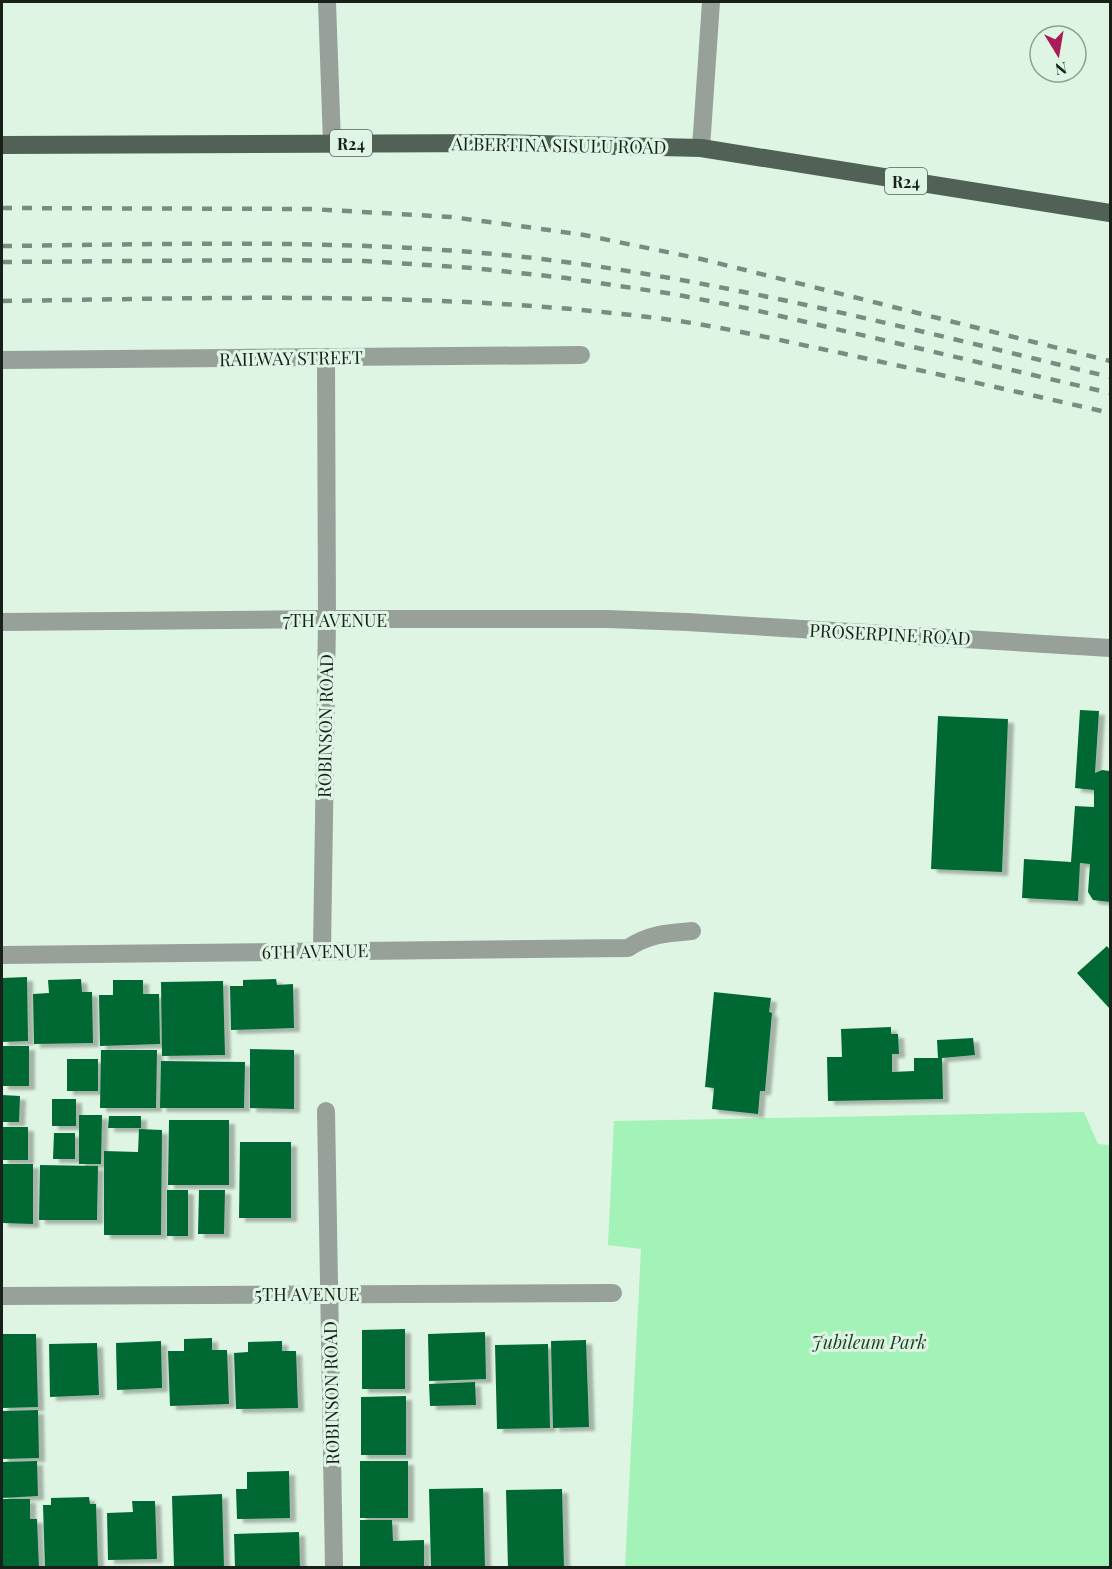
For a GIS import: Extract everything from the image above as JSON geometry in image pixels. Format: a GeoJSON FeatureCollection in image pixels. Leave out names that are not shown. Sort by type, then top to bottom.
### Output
{"type":"FeatureCollection","features":[{"type":"Feature","properties":{"kind":"main road","name":"ALBERTINA SISULU ROAD"},"geometry":{"type":"LineString","coordinates":[[2,145],[500,143],[701,148],[1110,213]]}},
{"type":"Feature","properties":{"kind":"street"},"geometry":{"type":"LineString","coordinates":[[327,2],[332,143]]}},
{"type":"Feature","properties":{"kind":"street"},"geometry":{"type":"LineString","coordinates":[[701,148],[711,2]]}},
{"type":"Feature","properties":{"kind":"street","name":"RAILWAY STREET"},"geometry":{"type":"LineString","coordinates":[[2,360],[581,355]]}},
{"type":"Feature","properties":{"kind":"street","name":"ROBINSON ROAD"},"geometry":{"type":"LineString","coordinates":[[322,951],[327,619],[326,357]]}},
{"type":"Feature","properties":{"kind":"street","name":"7TH AVENUE"},"geometry":{"type":"LineString","coordinates":[[2,622],[327,619],[669,621]]}},
{"type":"Feature","properties":{"kind":"street","name":"PROSERPINE ROAD"},"geometry":{"type":"LineString","coordinates":[[669,621],[1110,648]]}},
{"type":"Feature","properties":{"kind":"street","name":"6TH AVENUE"},"geometry":{"type":"LineString","coordinates":[[2,955],[628,948],[642,939],[692,931]]}},
{"type":"Feature","properties":{"kind":"street","name":"ROBINSON ROAD"},"geometry":{"type":"LineString","coordinates":[[326,1111],[334,1568]]}},
{"type":"Feature","properties":{"kind":"street","name":"5TH AVENUE"},"geometry":{"type":"LineString","coordinates":[[2,1296],[613,1293]]}},
{"type":"Feature","properties":{"kind":"green space","name":"Jubileum Park"},"geometry":{"type":"Polygon","coordinates":[[[1084,1112],[1098,1144],[1110,1145],[1110,1567],[625,1567],[641,1249],[608,1245],[614,1121],[1084,1112]]]}},
{"type":"Feature","properties":{"kind":"building"},"geometry":{"type":"Polygon","coordinates":[[[1080,710],[1099,711],[1095,773],[1102,770],[1110,771],[1110,902],[1093,900],[1088,892],[1090,864],[1080,863],[1078,901],[1022,898],[1024,859],[1071,862],[1075,806],[1094,807],[1094,790],[1075,788],[1080,710]]]}},
{"type":"Feature","properties":{"kind":"building"},"geometry":{"type":"Polygon","coordinates":[[[938,716],[1008,719],[1002,872],[931,869],[938,716]]]}},
{"type":"Feature","properties":{"kind":"building"},"geometry":{"type":"Polygon","coordinates":[[[1107,946],[1110,950],[1110,1009],[1077,973],[1107,946]]]}},
{"type":"Feature","properties":{"kind":"building"},"geometry":{"type":"Polygon","coordinates":[[[27,977],[28,1041],[2,1042],[2,978],[27,977]]]}},
{"type":"Feature","properties":{"kind":"building"},"geometry":{"type":"Polygon","coordinates":[[[81,979],[82,992],[92,992],[93,1043],[34,1044],[33,994],[49,993],[48,980],[81,979]]]}},
{"type":"Feature","properties":{"kind":"building"},"geometry":{"type":"Polygon","coordinates":[[[276,979],[277,985],[293,984],[294,1028],[231,1030],[230,986],[243,986],[243,980],[276,979]]]}},
{"type":"Feature","properties":{"kind":"building"},"geometry":{"type":"Polygon","coordinates":[[[113,980],[143,980],[143,994],[159,994],[160,1044],[100,1046],[99,995],[113,995],[113,980]]]}},
{"type":"Feature","properties":{"kind":"building"},"geometry":{"type":"Polygon","coordinates":[[[223,981],[225,1055],[162,1056],[161,982],[223,981]]]}},
{"type":"Feature","properties":{"kind":"building"},"geometry":{"type":"Polygon","coordinates":[[[714,992],[771,998],[769,1012],[772,1013],[765,1091],[760,1091],[758,1114],[712,1109],[714,1088],[705,1087],[714,992]]]}},
{"type":"Feature","properties":{"kind":"building"},"geometry":{"type":"Polygon","coordinates":[[[891,1027],[891,1034],[898,1034],[899,1054],[892,1054],[892,1072],[914,1071],[914,1058],[938,1058],[937,1040],[973,1038],[975,1055],[942,1058],[943,1099],[828,1101],[827,1057],[842,1057],[841,1029],[891,1027]]]}},
{"type":"Feature","properties":{"kind":"building"},"geometry":{"type":"Polygon","coordinates":[[[2,1046],[29,1046],[29,1086],[2,1086],[2,1046]]]}},
{"type":"Feature","properties":{"kind":"building"},"geometry":{"type":"Polygon","coordinates":[[[250,1049],[294,1050],[294,1109],[250,1108],[250,1049]]]}},
{"type":"Feature","properties":{"kind":"building"},"geometry":{"type":"Polygon","coordinates":[[[101,1050],[157,1050],[156,1108],[100,1108],[101,1050]]]}},
{"type":"Feature","properties":{"kind":"building"},"geometry":{"type":"Polygon","coordinates":[[[67,1059],[98,1059],[98,1091],[67,1091],[67,1059]]]}},
{"type":"Feature","properties":{"kind":"building"},"geometry":{"type":"Polygon","coordinates":[[[161,1061],[245,1062],[244,1108],[160,1108],[161,1061]]]}},
{"type":"Feature","properties":{"kind":"building"},"geometry":{"type":"Polygon","coordinates":[[[2,1095],[20,1096],[19,1122],[2,1122],[2,1095]]]}},
{"type":"Feature","properties":{"kind":"building"},"geometry":{"type":"Polygon","coordinates":[[[52,1099],[76,1099],[76,1126],[52,1126],[52,1099]]]}},
{"type":"Feature","properties":{"kind":"building"},"geometry":{"type":"Polygon","coordinates":[[[79,1115],[102,1115],[101,1164],[79,1164],[79,1115]]]}},
{"type":"Feature","properties":{"kind":"building"},"geometry":{"type":"Polygon","coordinates":[[[109,1116],[141,1116],[141,1128],[108,1128],[109,1116]]]}},
{"type":"Feature","properties":{"kind":"building"},"geometry":{"type":"Polygon","coordinates":[[[169,1120],[229,1120],[229,1185],[168,1185],[169,1120]]]}},
{"type":"Feature","properties":{"kind":"building"},"geometry":{"type":"Polygon","coordinates":[[[2,1127],[28,1127],[28,1160],[2,1160],[2,1127]]]}},
{"type":"Feature","properties":{"kind":"building"},"geometry":{"type":"Polygon","coordinates":[[[139,1129],[162,1130],[161,1235],[104,1235],[104,1151],[138,1152],[139,1129]]]}},
{"type":"Feature","properties":{"kind":"building"},"geometry":{"type":"Polygon","coordinates":[[[54,1133],[75,1133],[75,1159],[53,1159],[54,1133]]]}},
{"type":"Feature","properties":{"kind":"building"},"geometry":{"type":"Polygon","coordinates":[[[240,1142],[291,1142],[291,1218],[239,1218],[240,1142]]]}},
{"type":"Feature","properties":{"kind":"building"},"geometry":{"type":"Polygon","coordinates":[[[2,1164],[33,1164],[33,1224],[2,1223],[2,1164]]]}},
{"type":"Feature","properties":{"kind":"building"},"geometry":{"type":"Polygon","coordinates":[[[40,1165],[98,1166],[97,1220],[39,1220],[40,1165]]]}},
{"type":"Feature","properties":{"kind":"building"},"geometry":{"type":"Polygon","coordinates":[[[167,1190],[188,1190],[188,1236],[167,1236],[167,1190]]]}},
{"type":"Feature","properties":{"kind":"building"},"geometry":{"type":"Polygon","coordinates":[[[199,1190],[225,1190],[224,1234],[198,1234],[199,1190]]]}},
{"type":"Feature","properties":{"kind":"building"},"geometry":{"type":"Polygon","coordinates":[[[405,1329],[405,1389],[362,1389],[362,1330],[405,1329]]]}},
{"type":"Feature","properties":{"kind":"building"},"geometry":{"type":"Polygon","coordinates":[[[485,1332],[486,1379],[429,1381],[428,1334],[485,1332]]]}},
{"type":"Feature","properties":{"kind":"building"},"geometry":{"type":"Polygon","coordinates":[[[2,1334],[36,1334],[38,1407],[2,1408],[2,1334]]]}},
{"type":"Feature","properties":{"kind":"building"},"geometry":{"type":"Polygon","coordinates":[[[212,1338],[212,1350],[227,1350],[229,1404],[170,1406],[168,1351],[184,1351],[184,1339],[212,1338]]]}},
{"type":"Feature","properties":{"kind":"building"},"geometry":{"type":"Polygon","coordinates":[[[586,1340],[589,1427],[553,1428],[551,1341],[586,1340]]]}},
{"type":"Feature","properties":{"kind":"building"},"geometry":{"type":"Polygon","coordinates":[[[161,1341],[162,1388],[117,1390],[116,1343],[161,1341]]]}},
{"type":"Feature","properties":{"kind":"building"},"geometry":{"type":"Polygon","coordinates":[[[282,1341],[282,1351],[296,1351],[298,1408],[236,1409],[234,1353],[248,1352],[248,1342],[282,1341]]]}},
{"type":"Feature","properties":{"kind":"building"},"geometry":{"type":"Polygon","coordinates":[[[97,1343],[99,1395],[50,1397],[49,1344],[97,1343]]]}},
{"type":"Feature","properties":{"kind":"building"},"geometry":{"type":"Polygon","coordinates":[[[548,1344],[550,1428],[497,1429],[495,1345],[548,1344]]]}},
{"type":"Feature","properties":{"kind":"building"},"geometry":{"type":"Polygon","coordinates":[[[475,1382],[476,1405],[430,1406],[429,1384],[475,1382]]]}},
{"type":"Feature","properties":{"kind":"building"},"geometry":{"type":"Polygon","coordinates":[[[406,1396],[406,1455],[361,1455],[361,1397],[406,1396]]]}},
{"type":"Feature","properties":{"kind":"building"},"geometry":{"type":"Polygon","coordinates":[[[38,1410],[39,1458],[2,1459],[2,1411],[38,1410]]]}},
{"type":"Feature","properties":{"kind":"building"},"geometry":{"type":"Polygon","coordinates":[[[37,1461],[38,1496],[2,1498],[2,1462],[37,1461]]]}},
{"type":"Feature","properties":{"kind":"building"},"geometry":{"type":"Polygon","coordinates":[[[360,1461],[408,1461],[408,1518],[360,1518],[360,1461]]]}},
{"type":"Feature","properties":{"kind":"building"},"geometry":{"type":"Polygon","coordinates":[[[289,1471],[290,1518],[237,1519],[236,1489],[247,1489],[247,1472],[289,1471]]]}},
{"type":"Feature","properties":{"kind":"building"},"geometry":{"type":"Polygon","coordinates":[[[483,1488],[485,1568],[431,1568],[429,1489],[483,1488]]]}},
{"type":"Feature","properties":{"kind":"building"},"geometry":{"type":"Polygon","coordinates":[[[562,1489],[564,1568],[508,1568],[506,1490],[562,1489]]]}},
{"type":"Feature","properties":{"kind":"building"},"geometry":{"type":"Polygon","coordinates":[[[222,1494],[224,1568],[174,1568],[172,1496],[222,1494]]]}},
{"type":"Feature","properties":{"kind":"building"},"geometry":{"type":"Polygon","coordinates":[[[89,1497],[90,1504],[96,1504],[98,1568],[45,1568],[43,1505],[51,1505],[51,1498],[89,1497]]]}},
{"type":"Feature","properties":{"kind":"building"},"geometry":{"type":"Polygon","coordinates":[[[2,1499],[30,1499],[30,1519],[37,1519],[39,1568],[2,1568],[2,1499]]]}},
{"type":"Feature","properties":{"kind":"building"},"geometry":{"type":"Polygon","coordinates":[[[132,1501],[155,1501],[157,1559],[108,1560],[107,1513],[133,1512],[132,1501]]]}},
{"type":"Feature","properties":{"kind":"building"},"geometry":{"type":"Polygon","coordinates":[[[360,1520],[392,1520],[393,1541],[424,1540],[424,1568],[360,1568],[360,1520]]]}},
{"type":"Feature","properties":{"kind":"building"},"geometry":{"type":"Polygon","coordinates":[[[299,1532],[300,1568],[235,1568],[234,1534],[299,1532]]]}},
{"type":"Feature","properties":{"kind":"railway"},"geometry":{"type":"LineString","coordinates":[[2,208],[311,209],[451,217],[520,226],[584,235],[701,259],[1110,361]]}},
{"type":"Feature","properties":{"kind":"railway"},"geometry":{"type":"LineString","coordinates":[[2,246],[340,245],[475,252],[542,259],[614,269],[757,295],[899,326],[1110,377]]}},
{"type":"Feature","properties":{"kind":"railway"},"geometry":{"type":"LineString","coordinates":[[2,262],[365,261],[473,268],[566,278],[673,294],[746,308],[1110,393]]}},
{"type":"Feature","properties":{"kind":"railway"},"geometry":{"type":"LineString","coordinates":[[2,301],[244,298],[406,300],[487,303],[648,317],[766,337],[1110,413]]}}]}
